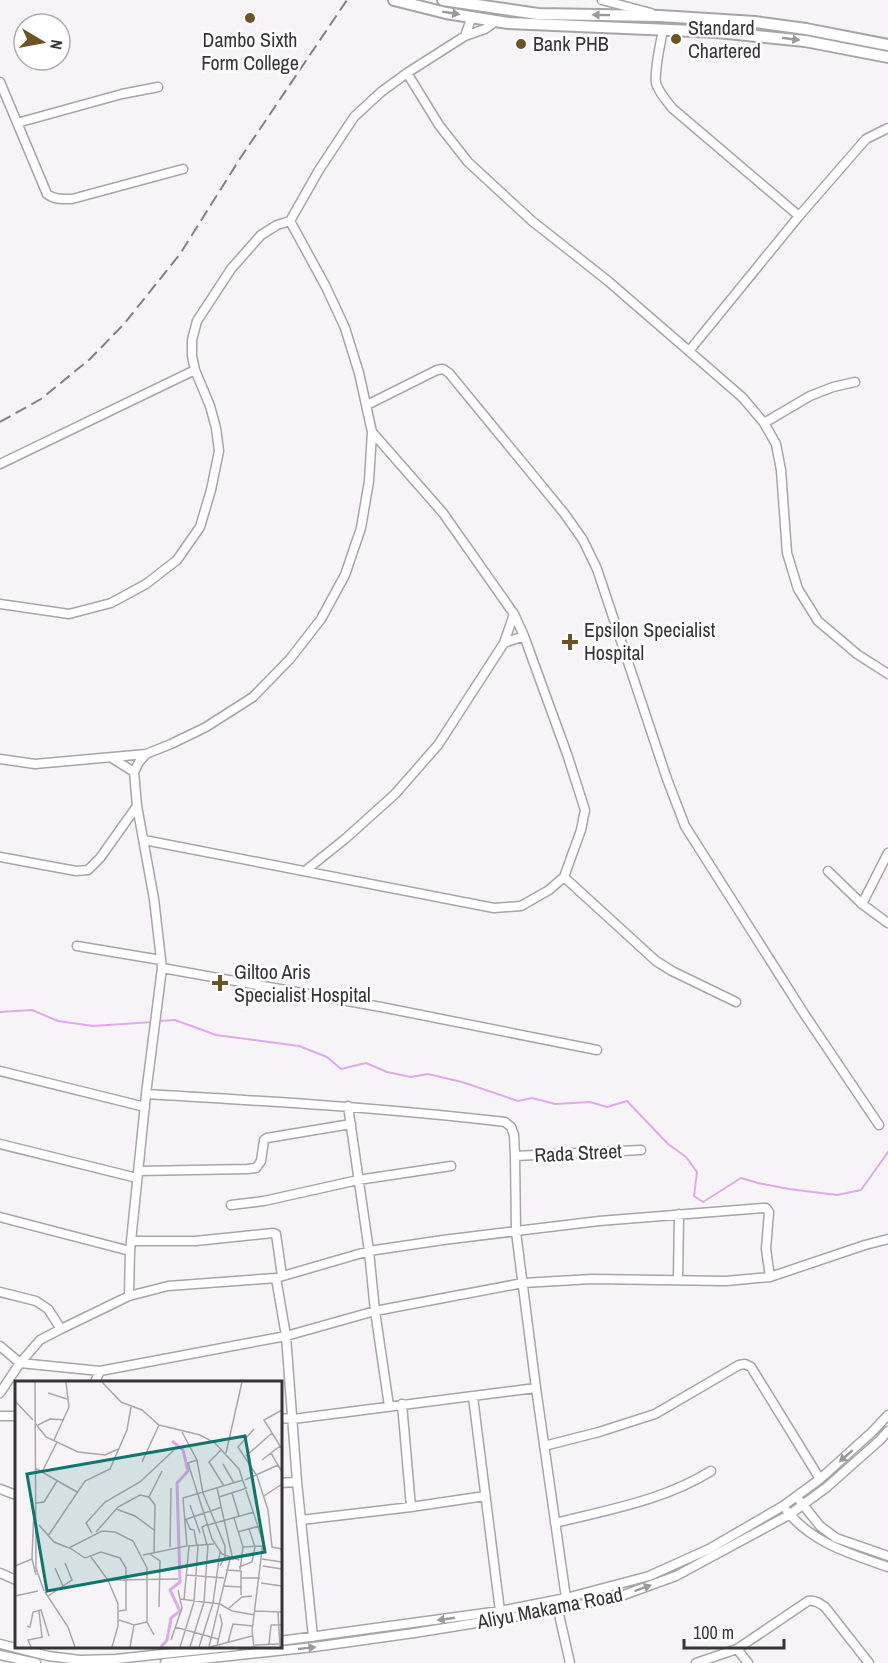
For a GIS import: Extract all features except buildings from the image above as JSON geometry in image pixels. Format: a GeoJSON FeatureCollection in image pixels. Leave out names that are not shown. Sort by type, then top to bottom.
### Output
{"type":"FeatureCollection","features":[{"type":"Feature","properties":{"kind":"main road"},"geometry":{"type":"LineString","coordinates":[[394,0],[438,11],[496,21],[766,36],[888,57]]}},
{"type":"Feature","properties":{"kind":"main road"},"geometry":{"type":"LineString","coordinates":[[443,0],[538,14],[660,16],[755,22],[888,45]]}},
{"type":"Feature","properties":{"kind":"street"},"geometry":{"type":"LineString","coordinates":[[602,0],[660,16]]}},
{"type":"Feature","properties":{"kind":"street"},"geometry":{"type":"LineString","coordinates":[[465,36],[472,16]]}},
{"type":"Feature","properties":{"kind":"street"},"geometry":{"type":"LineString","coordinates":[[0,604],[69,614],[111,603],[146,584],[177,560],[200,527],[219,451],[213,417],[192,356],[192,340],[197,321],[231,269],[261,235],[277,225],[290,221],[319,170],[354,117],[381,92],[407,74],[465,36],[484,29],[496,21]]}},
{"type":"Feature","properties":{"kind":"street"},"geometry":{"type":"LineString","coordinates":[[663,29],[656,75],[661,94],[672,108],[799,216]]}},
{"type":"Feature","properties":{"kind":"street"},"geometry":{"type":"LineString","coordinates":[[407,74],[439,124],[468,162],[532,221],[608,281],[690,351],[742,398],[764,423],[776,444],[782,470],[787,553],[798,589],[818,621],[857,654],[888,674]]}},
{"type":"Feature","properties":{"kind":"street"},"geometry":{"type":"LineString","coordinates":[[0,82],[47,194],[59,199],[72,199],[183,169]]}},
{"type":"Feature","properties":{"kind":"street"},"geometry":{"type":"LineString","coordinates":[[17,123],[122,94],[158,87]]}},
{"type":"Feature","properties":{"kind":"street"},"geometry":{"type":"LineString","coordinates":[[690,351],[799,216],[866,139],[888,128]]}},
{"type":"Feature","properties":{"kind":"street"},"geometry":{"type":"LineString","coordinates":[[0,759],[35,764],[146,754],[206,727],[253,697],[290,659],[321,619],[345,575],[361,528],[369,481],[372,432],[359,373],[345,328],[326,287],[290,221]]}},
{"type":"Feature","properties":{"kind":"street"},"geometry":{"type":"LineString","coordinates":[[367,405],[443,369],[449,373],[564,513],[583,540],[597,568],[667,779],[685,826],[803,1012],[879,1125]]}},
{"type":"Feature","properties":{"kind":"street"},"geometry":{"type":"LineString","coordinates":[[0,464],[195,370]]}},
{"type":"Feature","properties":{"kind":"street"},"geometry":{"type":"LineString","coordinates":[[764,423],[810,396],[855,382]]}},
{"type":"Feature","properties":{"kind":"street"},"geometry":{"type":"LineString","coordinates":[[144,840],[494,908],[521,906],[549,890],[564,877],[582,831],[585,810],[524,636],[514,614],[443,513],[372,432]]}},
{"type":"Feature","properties":{"kind":"street"},"geometry":{"type":"LineString","coordinates":[[305,871],[345,839],[394,794],[438,745],[504,643],[514,614]]}},
{"type":"Feature","properties":{"kind":"street"},"geometry":{"type":"LineString","coordinates":[[504,643],[524,636]]}},
{"type":"Feature","properties":{"kind":"street"},"geometry":{"type":"LineString","coordinates":[[129,1296],[130,1251],[161,964],[154,899],[137,806],[134,772],[146,754]]}},
{"type":"Feature","properties":{"kind":"street"},"geometry":{"type":"LineString","coordinates":[[112,758],[134,772]]}},
{"type":"Feature","properties":{"kind":"street"},"geometry":{"type":"LineString","coordinates":[[0,857],[75,871],[88,870],[100,858],[137,806]]}},
{"type":"Feature","properties":{"kind":"street"},"geometry":{"type":"LineString","coordinates":[[121,829],[141,824]]}},
{"type":"Feature","properties":{"kind":"street"},"geometry":{"type":"LineString","coordinates":[[862,904],[888,853]]}},
{"type":"Feature","properties":{"kind":"street"},"geometry":{"type":"LineString","coordinates":[[828,871],[862,904],[888,923]]}},
{"type":"Feature","properties":{"kind":"street"},"geometry":{"type":"LineString","coordinates":[[564,877],[656,961],[736,1002]]}},
{"type":"Feature","properties":{"kind":"street"},"geometry":{"type":"LineString","coordinates":[[77,946],[597,1050]]}},
{"type":"Feature","properties":{"kind":"street"},"geometry":{"type":"LineString","coordinates":[[0,1071],[145,1107]]}},
{"type":"Feature","properties":{"kind":"street"},"geometry":{"type":"LineString","coordinates":[[146,1094],[431,1113],[505,1122],[511,1127],[514,1135],[516,1232],[566,1598]]}},
{"type":"Feature","properties":{"kind":"street"},"geometry":{"type":"LineString","coordinates":[[348,1106],[389,1406]]}},
{"type":"Feature","properties":{"kind":"street"},"geometry":{"type":"LineString","coordinates":[[0,1144],[138,1174],[256,1168],[261,1161],[264,1140],[267,1138],[351,1124]]}},
{"type":"Feature","properties":{"kind":"street","name":"Rada Street"},"geometry":{"type":"LineString","coordinates":[[515,1156],[641,1150]]}},
{"type":"Feature","properties":{"kind":"street"},"geometry":{"type":"LineString","coordinates":[[231,1205],[264,1201],[358,1180],[451,1166]]}},
{"type":"Feature","properties":{"kind":"street"},"geometry":{"type":"LineString","coordinates":[[0,1393],[20,1363],[40,1340],[129,1296],[168,1286],[279,1277],[369,1251],[443,1239],[598,1221],[766,1208],[769,1212],[766,1249],[770,1277]]}},
{"type":"Feature","properties":{"kind":"street"},"geometry":{"type":"LineString","coordinates":[[678,1279],[679,1214]]}},
{"type":"Feature","properties":{"kind":"street"},"geometry":{"type":"LineString","coordinates":[[0,1218],[130,1251]]}},
{"type":"Feature","properties":{"kind":"street"},"geometry":{"type":"LineString","coordinates":[[131,1241],[195,1241],[276,1234],[297,1482],[314,1637]]}},
{"type":"Feature","properties":{"kind":"street"},"geometry":{"type":"LineString","coordinates":[[0,1346],[20,1363],[100,1371],[286,1336],[375,1311],[523,1283],[592,1279],[726,1281],[770,1277],[888,1239]]}},
{"type":"Feature","properties":{"kind":"street"},"geometry":{"type":"LineString","coordinates":[[0,1292],[36,1301],[48,1309],[61,1329]]}},
{"type":"Feature","properties":{"kind":"street"},"geometry":{"type":"LineString","coordinates":[[544,1446],[656,1414],[739,1365],[745,1364],[751,1367],[820,1479]]}},
{"type":"Feature","properties":{"kind":"street"},"geometry":{"type":"LineString","coordinates":[[96,1381],[100,1371]]}},
{"type":"Feature","properties":{"kind":"street"},"geometry":{"type":"LineString","coordinates":[[282,1418],[293,1419],[536,1388]]}},
{"type":"Feature","properties":{"kind":"street"},"geometry":{"type":"LineString","coordinates":[[473,1397],[500,1611]]}},
{"type":"Feature","properties":{"kind":"street"},"geometry":{"type":"LineString","coordinates":[[402,1404],[411,1507]]}},
{"type":"Feature","properties":{"kind":"street","name":"Aliyu Makama Road"},"geometry":{"type":"LineString","coordinates":[[282,1641],[500,1611],[566,1598],[649,1575],[709,1549],[783,1506],[820,1479],[888,1415]]}},
{"type":"Feature","properties":{"kind":"street","name":"Aliyu Makama Road"},"geometry":{"type":"LineString","coordinates":[[28,1648],[80,1660],[205,1655],[314,1647],[558,1610],[621,1596],[675,1576],[789,1515],[827,1487],[888,1431]]}},
{"type":"Feature","properties":{"kind":"street"},"geometry":{"type":"LineString","coordinates":[[555,1523],[640,1502],[696,1480],[711,1471]]}},
{"type":"Feature","properties":{"kind":"street"},"geometry":{"type":"LineString","coordinates":[[282,1483],[297,1482]]}},
{"type":"Feature","properties":{"kind":"street"},"geometry":{"type":"LineString","coordinates":[[0,1489],[15,1495]]}},
{"type":"Feature","properties":{"kind":"street"},"geometry":{"type":"LineString","coordinates":[[301,1520],[485,1496]]}},
{"type":"Feature","properties":{"kind":"street"},"geometry":{"type":"LineString","coordinates":[[797,1496],[819,1526],[836,1539],[888,1556]]}},
{"type":"Feature","properties":{"kind":"street"},"geometry":{"type":"LineString","coordinates":[[783,1506],[809,1534],[828,1545],[888,1567]]}},
{"type":"Feature","properties":{"kind":"street"},"geometry":{"type":"LineString","coordinates":[[0,1573],[15,1580]]}},
{"type":"Feature","properties":{"kind":"street"},"geometry":{"type":"LineString","coordinates":[[696,1663],[737,1649],[812,1600],[825,1607],[869,1663]]}},
{"type":"Feature","properties":{"kind":"street"},"geometry":{"type":"LineString","coordinates":[[558,1610],[570,1663]]}},
{"type":"Feature","properties":{"kind":"street"},"geometry":{"type":"LineString","coordinates":[[413,1623],[414,1633]]}},
{"type":"Feature","properties":{"kind":"street","name":"Aliyu Makama Road"},"geometry":{"type":"LineString","coordinates":[[0,1644],[15,1646]]}},
{"type":"Feature","properties":{"kind":"street"},"geometry":{"type":"LineString","coordinates":[[142,1648],[143,1656]]}},
{"type":"Feature","properties":{"kind":"street","name":"Aliyu Makama Road"},"geometry":{"type":"LineString","coordinates":[[165,1663],[233,1648]]}},
{"type":"Feature","properties":{"kind":"street"},"geometry":{"type":"LineString","coordinates":[[737,1649],[748,1663]]}},
{"type":"Feature","properties":{"kind":"street"},"geometry":{"type":"LineString","coordinates":[[0,1654],[36,1663]]}},
{"type":"Feature","properties":{"kind":"waterway"},"geometry":{"type":"LineString","coordinates":[[0,1012],[32,1010],[58,1021],[93,1026],[153,1022]]}},
{"type":"Feature","properties":{"kind":"waterway"},"geometry":{"type":"LineString","coordinates":[[159,1021],[175,1020],[216,1035],[299,1046],[327,1057],[341,1069],[366,1063],[387,1072],[411,1077],[428,1074],[462,1082],[518,1101],[532,1098],[555,1104],[590,1102],[607,1107],[627,1101],[668,1144],[686,1157],[697,1172],[694,1196],[703,1202],[741,1178],[789,1189],[837,1195],[861,1190],[888,1152]]}},
{"type":"Feature","properties":{"kind":"railway"},"geometry":{"type":"LineString","coordinates":[[0,422],[41,399],[90,359],[124,324],[180,254],[241,157],[347,0]]}},
{"type":"Feature","properties":{"kind":"place","name":"Dambo Sixth Form College"},"geometry":{"type":"Point","coordinates":[250,18]}},
{"type":"Feature","properties":{"kind":"place","name":"Standard Chartered"},"geometry":{"type":"Point","coordinates":[676,39]}},
{"type":"Feature","properties":{"kind":"place","name":"Bank PHB"},"geometry":{"type":"Point","coordinates":[521,44]}},
{"type":"Feature","properties":{"kind":"place","name":"Epsilon Specialist Hospital"},"geometry":{"type":"Point","coordinates":[570,642]}},
{"type":"Feature","properties":{"kind":"place","name":"Giltoo Aris Specialist Hospital"},"geometry":{"type":"Point","coordinates":[220,983]}}]}
